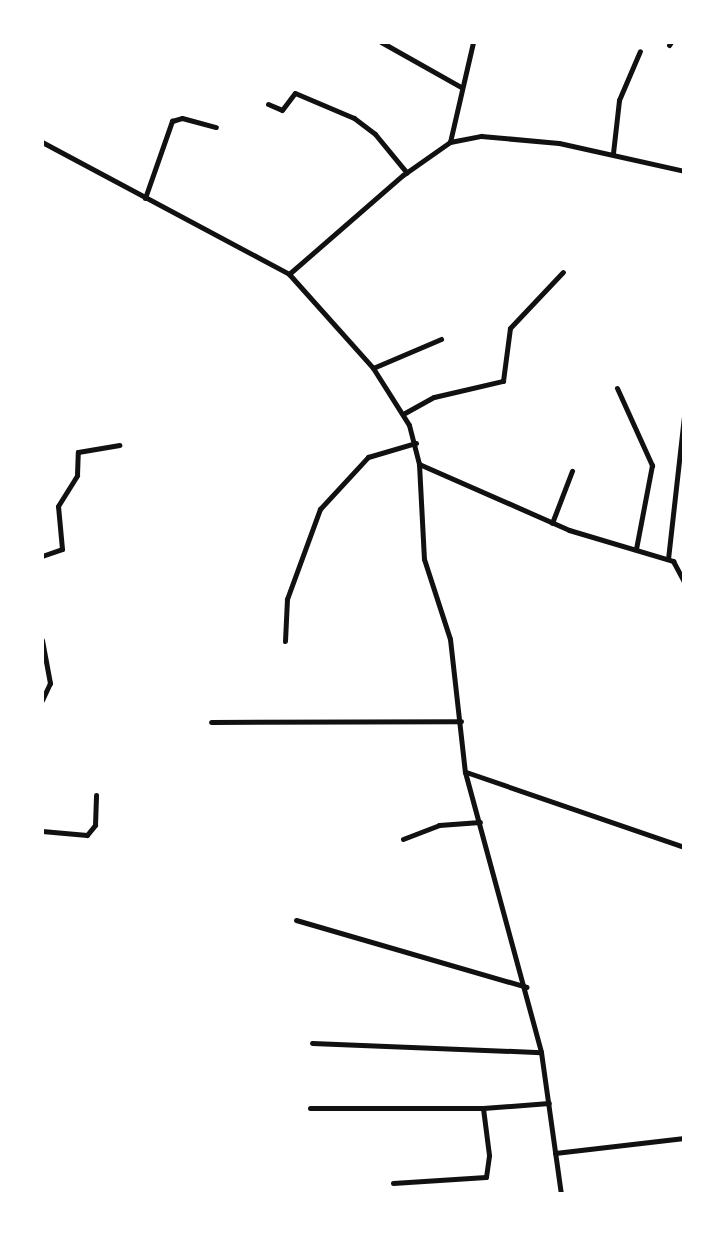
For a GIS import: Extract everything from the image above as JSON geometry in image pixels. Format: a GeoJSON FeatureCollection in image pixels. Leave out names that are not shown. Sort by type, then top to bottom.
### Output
{"type":"FeatureCollection","features":[{"type":"Feature","properties":{"kind":"street"},"geometry":{"type":"LineString","coordinates":[[381,42],[461,87]]}},
{"type":"Feature","properties":{"kind":"street"},"geometry":{"type":"LineString","coordinates":[[450,142],[473,42]]}},
{"type":"Feature","properties":{"kind":"street"},"geometry":{"type":"LineString","coordinates":[[613,153],[619,100],[640,51]]}},
{"type":"Feature","properties":{"kind":"street"},"geometry":{"type":"LineString","coordinates":[[268,104],[282,110],[295,93],[354,118],[375,134],[407,173]]}},
{"type":"Feature","properties":{"kind":"street"},"geometry":{"type":"LineString","coordinates":[[145,198],[172,121],[182,118],[216,127]]}},
{"type":"Feature","properties":{"kind":"street"},"geometry":{"type":"LineString","coordinates":[[289,274],[407,173],[450,142],[481,136],[613,153],[684,171]]}},
{"type":"Feature","properties":{"kind":"street"},"geometry":{"type":"LineString","coordinates":[[42,142],[289,274],[373,368],[403,414],[416,443],[424,559],[450,639],[465,772],[526,987],[541,1052],[561,1194]]}},
{"type":"Feature","properties":{"kind":"street"},"geometry":{"type":"LineString","coordinates":[[403,414],[434,397],[503,381],[510,328],[563,272]]}},
{"type":"Feature","properties":{"kind":"street"},"geometry":{"type":"LineString","coordinates":[[373,368],[441,339]]}},
{"type":"Feature","properties":{"kind":"street"},"geometry":{"type":"LineString","coordinates":[[617,388],[653,471],[636,549]]}},
{"type":"Feature","properties":{"kind":"street"},"geometry":{"type":"LineString","coordinates":[[668,559],[684,417]]}},
{"type":"Feature","properties":{"kind":"street"},"geometry":{"type":"LineString","coordinates":[[285,641],[287,599],[320,509],[368,457],[416,443]]}},
{"type":"Feature","properties":{"kind":"street"},"geometry":{"type":"LineString","coordinates":[[42,556],[62,549],[58,506],[77,475],[78,452],[119,445]]}},
{"type":"Feature","properties":{"kind":"street"},"geometry":{"type":"LineString","coordinates":[[419,464],[461,478],[552,523],[668,559],[684,582]]}},
{"type":"Feature","properties":{"kind":"street"},"geometry":{"type":"LineString","coordinates":[[552,523],[572,471]]}},
{"type":"Feature","properties":{"kind":"street"},"geometry":{"type":"LineString","coordinates":[[42,640],[50,683],[42,700]]}},
{"type":"Feature","properties":{"kind":"street"},"geometry":{"type":"LineString","coordinates":[[211,722],[461,721]]}},
{"type":"Feature","properties":{"kind":"street"},"geometry":{"type":"LineString","coordinates":[[465,772],[684,847]]}},
{"type":"Feature","properties":{"kind":"street"},"geometry":{"type":"LineString","coordinates":[[42,831],[87,835],[95,825],[96,795]]}},
{"type":"Feature","properties":{"kind":"street"},"geometry":{"type":"LineString","coordinates":[[403,839],[439,825],[480,822]]}},
{"type":"Feature","properties":{"kind":"street"},"geometry":{"type":"LineString","coordinates":[[684,858],[684,871]]}},
{"type":"Feature","properties":{"kind":"street"},"geometry":{"type":"LineString","coordinates":[[296,920],[369,943],[416,951],[471,975],[526,987]]}},
{"type":"Feature","properties":{"kind":"street"},"geometry":{"type":"LineString","coordinates":[[312,1043],[541,1052]]}},
{"type":"Feature","properties":{"kind":"street"},"geometry":{"type":"LineString","coordinates":[[310,1108],[483,1108],[549,1103]]}},
{"type":"Feature","properties":{"kind":"street"},"geometry":{"type":"LineString","coordinates":[[393,1183],[486,1177],[489,1155],[483,1108]]}},
{"type":"Feature","properties":{"kind":"street"},"geometry":{"type":"LineString","coordinates":[[555,1153],[684,1138]]}}]}
